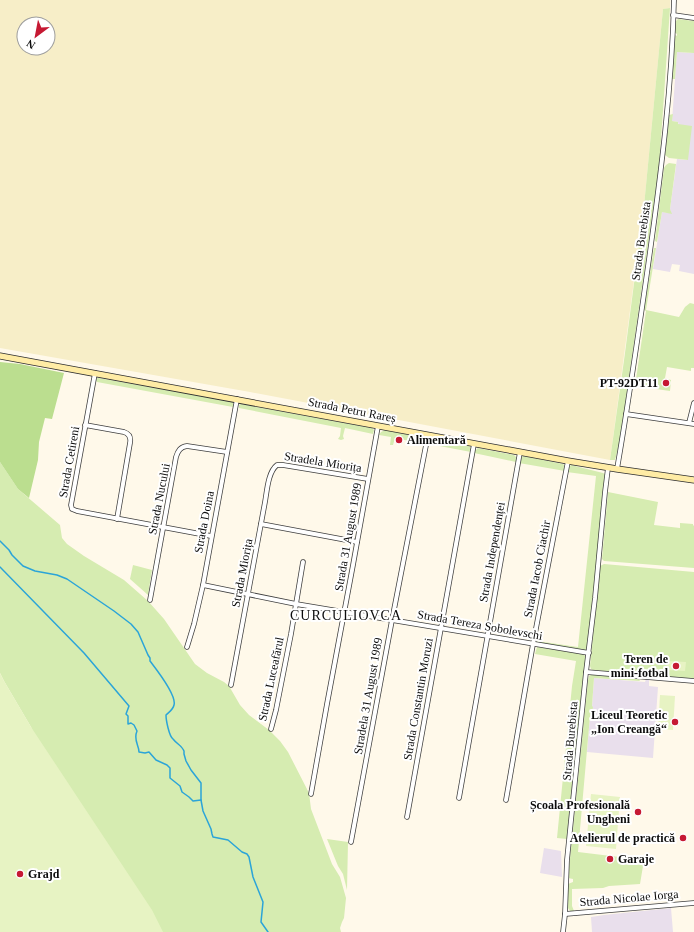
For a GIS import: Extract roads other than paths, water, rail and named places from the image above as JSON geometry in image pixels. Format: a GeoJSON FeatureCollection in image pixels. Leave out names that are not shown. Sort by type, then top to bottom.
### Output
{"type":"FeatureCollection","features":[{"type":"Feature","properties":{"kind":"main road","name":"Strada Petru Rareș"},"geometry":{"type":"LineString","coordinates":[[3,356],[568,461],[694,480]]}},
{"type":"Feature","properties":{"kind":"street","name":"Strada Burebista"},"geometry":{"type":"LineString","coordinates":[[617,469],[664,146],[674,0]]}},
{"type":"Feature","properties":{"kind":"street"},"geometry":{"type":"LineString","coordinates":[[673,15],[694,18]]}},
{"type":"Feature","properties":{"kind":"street","name":"Strada Cetireni"},"geometry":{"type":"LineString","coordinates":[[95,373],[71,504],[72,508],[77,512],[211,536]]}},
{"type":"Feature","properties":{"kind":"street","name":"Strada Doina"},"geometry":{"type":"LineString","coordinates":[[187,647],[203,585],[237,399]]}},
{"type":"Feature","properties":{"kind":"street"},"geometry":{"type":"LineString","coordinates":[[689,423],[694,403]]}},
{"type":"Feature","properties":{"kind":"street"},"geometry":{"type":"LineString","coordinates":[[626,414],[694,424]]}},
{"type":"Feature","properties":{"kind":"street"},"geometry":{"type":"LineString","coordinates":[[86,425],[124,432],[130,436],[117,519]]}},
{"type":"Feature","properties":{"kind":"street","name":"Strada 31 August 1989"},"geometry":{"type":"LineString","coordinates":[[311,794],[378,426]]}},
{"type":"Feature","properties":{"kind":"street","name":"Stradela 31 August 1989"},"geometry":{"type":"LineString","coordinates":[[351,842],[428,435]]}},
{"type":"Feature","properties":{"kind":"street","name":"Strada Constantin Moruzi"},"geometry":{"type":"LineString","coordinates":[[407,817],[474,444]]}},
{"type":"Feature","properties":{"kind":"street","name":"Strada Nucului"},"geometry":{"type":"LineString","coordinates":[[150,600],[176,457],[180,449],[187,446],[227,452]]}},
{"type":"Feature","properties":{"kind":"street","name":"Strada Independenței"},"geometry":{"type":"LineString","coordinates":[[459,798],[520,452]]}},
{"type":"Feature","properties":{"kind":"street","name":"Strada Iacob Ciachir"},"geometry":{"type":"LineString","coordinates":[[506,800],[533,644],[568,461]]}},
{"type":"Feature","properties":{"kind":"street","name":"Stradela Miorița"},"geometry":{"type":"LineString","coordinates":[[275,465],[278,464],[368,479]]}},
{"type":"Feature","properties":{"kind":"street","name":"Strada Miorița"},"geometry":{"type":"LineString","coordinates":[[231,685],[270,478],[272,469],[275,465]]}},
{"type":"Feature","properties":{"kind":"street","name":"Strada Burebista"},"geometry":{"type":"LineString","coordinates":[[563,932],[567,860],[586,672],[596,598],[608,468]]}},
{"type":"Feature","properties":{"kind":"street"},"geometry":{"type":"LineString","coordinates":[[261,524],[357,542]]}},
{"type":"Feature","properties":{"kind":"street","name":"Strada Luceafărul"},"geometry":{"type":"LineString","coordinates":[[271,729],[276,710],[303,562]]}},
{"type":"Feature","properties":{"kind":"street","name":"Strada Tereza Sobolevschi"},"geometry":{"type":"LineString","coordinates":[[203,585],[296,604],[589,653]]}},
{"type":"Feature","properties":{"kind":"street"},"geometry":{"type":"LineString","coordinates":[[586,672],[694,681]]}},
{"type":"Feature","properties":{"kind":"street","name":"Strada Nicolae Iorga"},"geometry":{"type":"LineString","coordinates":[[565,914],[694,903]]}},
{"type":"Feature","properties":{"kind":"waterway"},"geometry":{"type":"LineString","coordinates":[[0,541],[23,566],[35,571],[57,575],[67,579],[114,611],[131,624],[138,632],[150,661],[172,695],[174,705],[172,710],[166,715],[169,731],[172,737],[183,749],[186,761],[201,783],[201,800],[203,811],[213,837],[228,840],[249,857],[253,877],[263,902],[261,922],[268,932]]}},
{"type":"Feature","properties":{"kind":"waterway"},"geometry":{"type":"LineString","coordinates":[[0,567],[84,653],[129,706],[126,714],[128,716],[128,724],[131,723],[134,725],[137,731],[136,740],[139,752],[149,752],[156,760],[167,765],[170,768],[170,778],[180,786],[182,792],[193,801],[201,800]]}},
{"type":"Feature","properties":{"kind":"place","name":"PT-92DT11"},"geometry":{"type":"Point","coordinates":[666,383]}},
{"type":"Feature","properties":{"kind":"place","name":"Alimentară"},"geometry":{"type":"Point","coordinates":[399,440]}},
{"type":"Feature","properties":{"kind":"place","name":"Teren de mini-fotbal"},"geometry":{"type":"Point","coordinates":[676,666]}},
{"type":"Feature","properties":{"kind":"place","name":"Liceul Teoretic „Ion Creangă“"},"geometry":{"type":"Point","coordinates":[675,722]}},
{"type":"Feature","properties":{"kind":"place","name":"Școala Profesională Ungheni"},"geometry":{"type":"Point","coordinates":[638,812]}},
{"type":"Feature","properties":{"kind":"place","name":"Atelierul de practică"},"geometry":{"type":"Point","coordinates":[683,838]}},
{"type":"Feature","properties":{"kind":"place","name":"Garaje"},"geometry":{"type":"Point","coordinates":[610,859]}},
{"type":"Feature","properties":{"kind":"place","name":"Grajd"},"geometry":{"type":"Point","coordinates":[20,874]}},
{"type":"Feature","properties":{"kind":"district","name":"CURCULIOVCA"},"geometry":{"type":"Point","coordinates":[346,615]}}]}
